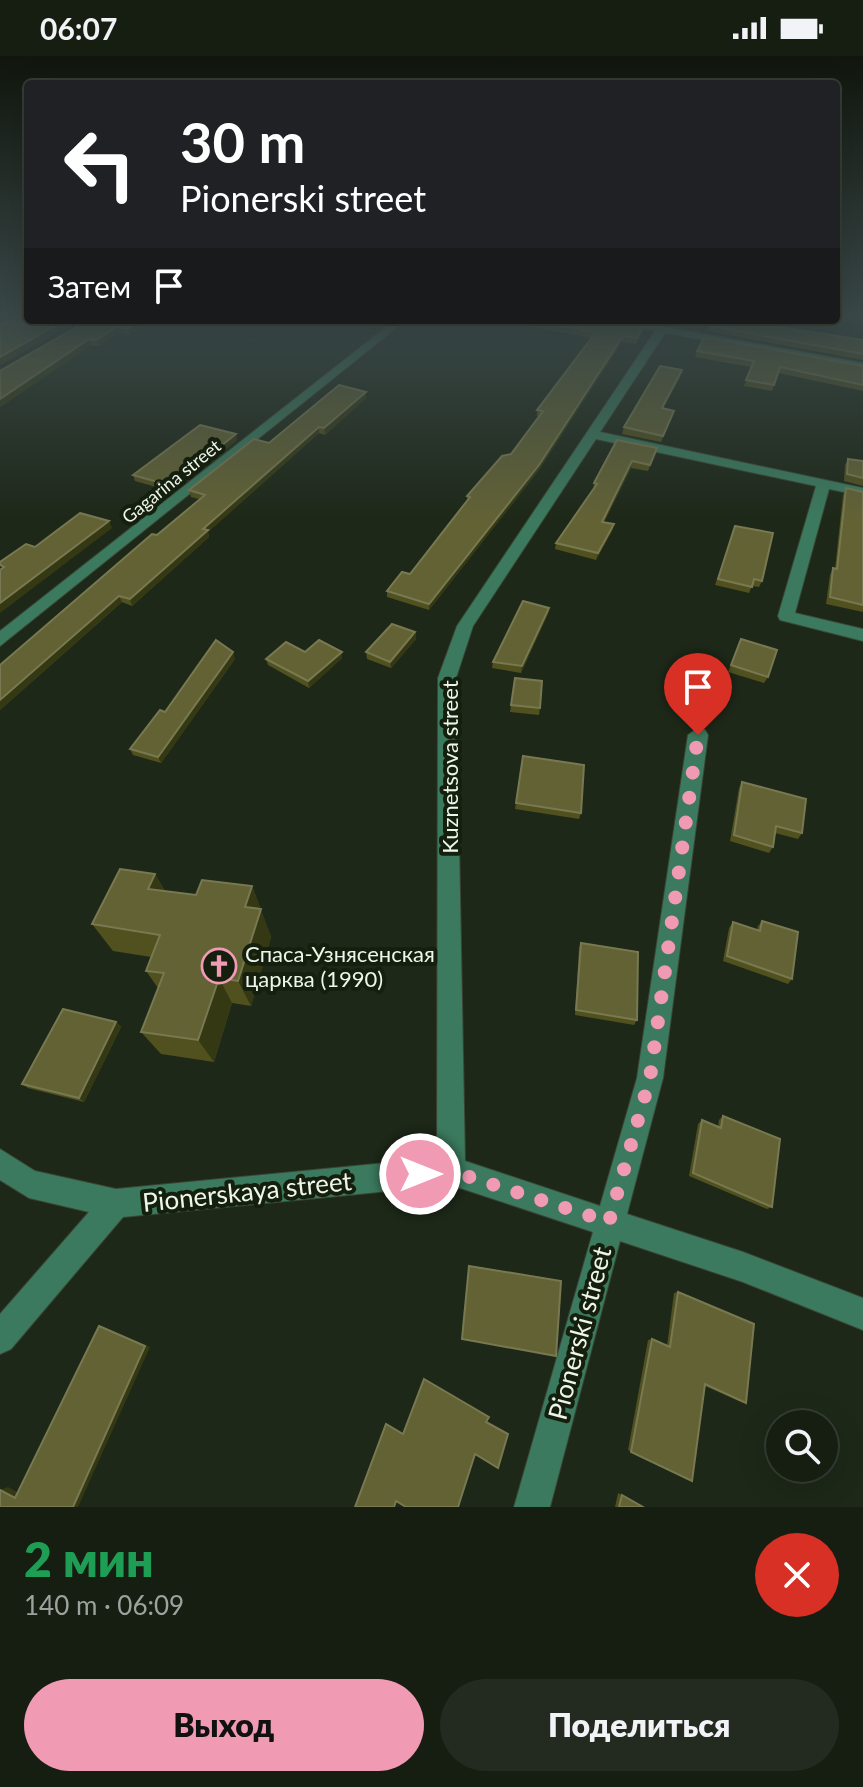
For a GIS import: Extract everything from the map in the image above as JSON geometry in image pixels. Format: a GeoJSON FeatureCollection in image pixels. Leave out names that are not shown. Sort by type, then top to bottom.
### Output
{"type":"FeatureCollection","features":[{"type":"Feature","properties":{"kind":"street","name":"Gagarina street"},"geometry":{"type":"LineString","coordinates":[[0,640],[320,385]]}},
{"type":"Feature","properties":{"kind":"street","name":"Kuznetsova street"},"geometry":{"type":"LineString","coordinates":[[451,1171],[447,678],[465,626],[628,385]]}},
{"type":"Feature","properties":{"kind":"street"},"geometry":{"type":"LineString","coordinates":[[592,434],[863,492]]}},
{"type":"Feature","properties":{"kind":"street"},"geometry":{"type":"LineString","coordinates":[[823,484],[786,616],[863,635]]}},
{"type":"Feature","properties":{"kind":"street","name":"Pionerski street"},"geometry":{"type":"LineString","coordinates":[[532,1507],[650,1078],[698,735]]}},
{"type":"Feature","properties":{"kind":"street","name":"Pionerskaya street"},"geometry":{"type":"LineString","coordinates":[[0,1163],[29,1184],[116,1203],[451,1171],[743,1267],[863,1314]]}},
{"type":"Feature","properties":{"kind":"street"},"geometry":{"type":"LineString","coordinates":[[0,1338],[116,1203]]}},
{"type":"Feature","properties":{"kind":"building"},"geometry":{"type":"Polygon","coordinates":[[[0,385],[21,385],[0,399],[0,385]]]}},
{"type":"Feature","properties":{"kind":"building"},"geometry":{"type":"Polygon","coordinates":[[[339,385],[366,392],[324,428],[319,427],[203,529],[208,530],[130,599],[119,596],[0,700],[0,665],[152,534],[157,535],[205,495],[189,490],[254,439],[269,443],[339,385]]]}},
{"type":"Feature","properties":{"kind":"building"},"geometry":{"type":"Polygon","coordinates":[[[556,385],[591,385],[539,465],[429,604],[387,591],[402,572],[410,574],[470,497],[467,496],[502,456],[511,454],[543,411],[537,410],[556,385]]]}},
{"type":"Feature","properties":{"kind":"building"},"geometry":{"type":"Polygon","coordinates":[[[649,385],[674,385],[662,408],[674,411],[663,436],[624,427],[649,385]]]}},
{"type":"Feature","properties":{"kind":"building"},"geometry":{"type":"Polygon","coordinates":[[[200,425],[236,434],[174,483],[169,477],[161,483],[133,475],[200,425]]]}},
{"type":"Feature","properties":{"kind":"building"},"geometry":{"type":"Polygon","coordinates":[[[617,440],[657,448],[650,465],[632,461],[602,522],[614,524],[598,553],[556,543],[597,484],[594,483],[617,440]]]}},
{"type":"Feature","properties":{"kind":"building"},"geometry":{"type":"Polygon","coordinates":[[[848,459],[863,461],[863,478],[847,474],[848,459]]]}},
{"type":"Feature","properties":{"kind":"building"},"geometry":{"type":"Polygon","coordinates":[[[846,488],[863,492],[863,605],[830,597],[833,568],[837,569],[846,488]]]}},
{"type":"Feature","properties":{"kind":"building"},"geometry":{"type":"Polygon","coordinates":[[[80,513],[109,521],[0,603],[0,570],[4,567],[0,562],[26,544],[35,547],[80,513]]]}},
{"type":"Feature","properties":{"kind":"building"},"geometry":{"type":"Polygon","coordinates":[[[735,526],[773,533],[762,581],[754,579],[752,587],[718,579],[735,526]]]}},
{"type":"Feature","properties":{"kind":"building"},"geometry":{"type":"Polygon","coordinates":[[[523,601],[549,608],[522,666],[493,662],[523,601]]]}},
{"type":"Feature","properties":{"kind":"building"},"geometry":{"type":"Polygon","coordinates":[[[392,624],[415,632],[390,662],[366,652],[392,624]]]}},
{"type":"Feature","properties":{"kind":"building"},"geometry":{"type":"Polygon","coordinates":[[[741,639],[777,650],[768,677],[731,665],[741,639]]]}},
{"type":"Feature","properties":{"kind":"building"},"geometry":{"type":"Polygon","coordinates":[[[216,640],[233,652],[158,757],[130,749],[160,710],[165,712],[216,640]]]}},
{"type":"Feature","properties":{"kind":"building"},"geometry":{"type":"Polygon","coordinates":[[[319,640],[342,652],[308,681],[266,659],[286,642],[305,652],[319,640]]]}},
{"type":"Feature","properties":{"kind":"building"},"geometry":{"type":"Polygon","coordinates":[[[515,678],[542,681],[540,708],[511,705],[515,678]]]}},
{"type":"Feature","properties":{"kind":"building"},"geometry":{"type":"Polygon","coordinates":[[[523,756],[584,765],[581,813],[516,803],[523,756]]]}},
{"type":"Feature","properties":{"kind":"building"},"geometry":{"type":"Polygon","coordinates":[[[742,782],[806,799],[802,833],[776,826],[773,847],[734,835],[742,782]]]}},
{"type":"Feature","properties":{"kind":"building"},"geometry":{"type":"Polygon","coordinates":[[[120,869],[155,874],[148,889],[196,895],[202,880],[252,886],[245,907],[261,909],[238,981],[219,978],[198,1040],[141,1032],[164,973],[146,971],[160,935],[92,924],[120,869]]]}},
{"type":"Feature","properties":{"kind":"building"},"geometry":{"type":"Polygon","coordinates":[[[762,921],[798,932],[792,979],[727,956],[733,922],[760,931],[762,921]]]}},
{"type":"Feature","properties":{"kind":"building"},"geometry":{"type":"Polygon","coordinates":[[[581,943],[638,952],[637,1020],[576,1010],[581,943]]]}},
{"type":"Feature","properties":{"kind":"building"},"geometry":{"type":"Polygon","coordinates":[[[63,1009],[116,1022],[79,1098],[22,1084],[63,1009]]]}},
{"type":"Feature","properties":{"kind":"building"},"geometry":{"type":"Polygon","coordinates":[[[723,1116],[780,1139],[772,1207],[693,1173],[702,1120],[721,1128],[723,1116]]]}},
{"type":"Feature","properties":{"kind":"building"},"geometry":{"type":"Polygon","coordinates":[[[469,1266],[561,1281],[556,1356],[462,1339],[469,1266]]]}},
{"type":"Feature","properties":{"kind":"building"},"geometry":{"type":"Polygon","coordinates":[[[678,1292],[754,1324],[746,1403],[705,1384],[692,1481],[631,1452],[652,1339],[670,1347],[678,1292]]]}},
{"type":"Feature","properties":{"kind":"building"},"geometry":{"type":"Polygon","coordinates":[[[99,1326],[145,1346],[73,1507],[0,1507],[0,1490],[15,1498],[99,1326]]]}},
{"type":"Feature","properties":{"kind":"building"},"geometry":{"type":"Polygon","coordinates":[[[424,1379],[489,1417],[486,1422],[508,1434],[498,1468],[475,1454],[458,1507],[406,1507],[396,1501],[394,1507],[355,1507],[386,1424],[403,1434],[424,1379]]]}},
{"type":"Feature","properties":{"kind":"building"},"geometry":{"type":"Polygon","coordinates":[[[622,1495],[643,1507],[619,1507],[622,1495]]]}},
{"type":"Feature","properties":{"kind":"place","name":"Спаса-Узнясенская царква (1990)"},"geometry":{"type":"Point","coordinates":[219,966]}},
{"type":"Feature","properties":{"kind":"route"},"geometry":{"type":"LineString","coordinates":[[420,1174],[451,1171],[609,1222],[650,1078],[698,735]]}}]}
